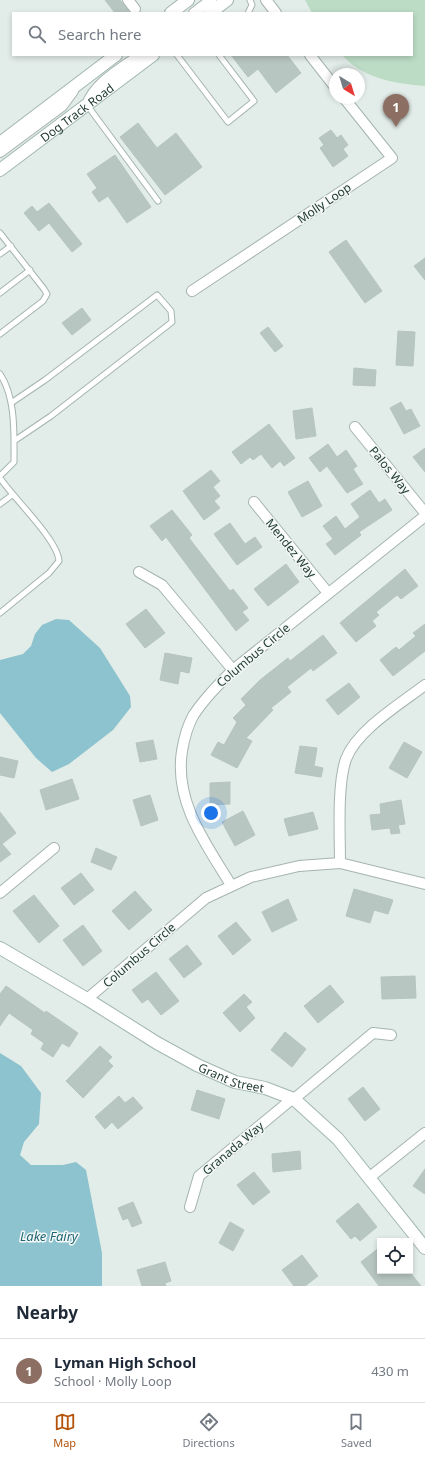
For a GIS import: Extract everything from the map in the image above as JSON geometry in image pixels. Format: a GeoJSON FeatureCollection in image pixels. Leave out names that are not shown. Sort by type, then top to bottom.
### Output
{"type":"FeatureCollection","features":[{"type":"Feature","properties":{"kind":"street"},"geometry":{"type":"LineString","coordinates":[[128,0],[135,9]]}},
{"type":"Feature","properties":{"kind":"street"},"geometry":{"type":"LineString","coordinates":[[172,12],[188,0]]}},
{"type":"Feature","properties":{"kind":"street"},"geometry":{"type":"LineString","coordinates":[[195,12],[211,0]]}},
{"type":"Feature","properties":{"kind":"street"},"geometry":{"type":"LineString","coordinates":[[211,12],[227,0]]}},
{"type":"Feature","properties":{"kind":"street"},"geometry":{"type":"LineString","coordinates":[[266,0],[275,12]]}},
{"type":"Feature","properties":{"kind":"street","name":"Dog Track Road"},"geometry":{"type":"LineString","coordinates":[[0,143],[115,56]]}},
{"type":"Feature","properties":{"kind":"street"},"geometry":{"type":"LineString","coordinates":[[87,104],[90,95],[99,86],[139,56]]}},
{"type":"Feature","properties":{"kind":"street","name":"Dog Track Road"},"geometry":{"type":"LineString","coordinates":[[0,170],[152,56]]}},
{"type":"Feature","properties":{"kind":"street"},"geometry":{"type":"LineString","coordinates":[[311,56],[329,79]]}},
{"type":"Feature","properties":{"kind":"street"},"geometry":{"type":"LineString","coordinates":[[0,152],[62,106],[79,83]]}},
{"type":"Feature","properties":{"kind":"street","name":"Molly Loop"},"geometry":{"type":"LineString","coordinates":[[192,292],[392,158],[349,104]]}},
{"type":"Feature","properties":{"kind":"street","name":"Palos Way"},"geometry":{"type":"LineString","coordinates":[[355,427],[425,514]]}},
{"type":"Feature","properties":{"kind":"street","name":"Mendez Way"},"geometry":{"type":"LineString","coordinates":[[254,502],[328,593]]}},
{"type":"Feature","properties":{"kind":"street","name":"Columbus Circle"},"geometry":{"type":"LineString","coordinates":[[231,885],[199,834],[188,810],[182,786],[181,760],[184,737],[192,717],[212,691],[233,670],[425,514]]}},
{"type":"Feature","properties":{"kind":"street"},"geometry":{"type":"LineString","coordinates":[[139,572],[162,585],[233,670]]}},
{"type":"Feature","properties":{"kind":"street"},"geometry":{"type":"LineString","coordinates":[[340,863],[341,779],[346,759],[356,742],[368,730],[425,685]]}},
{"type":"Feature","properties":{"kind":"street"},"geometry":{"type":"LineString","coordinates":[[0,893],[54,848]]}},
{"type":"Feature","properties":{"kind":"street","name":"Columbus Circle"},"geometry":{"type":"LineString","coordinates":[[88,999],[206,898],[231,885],[271,871],[298,866],[340,863],[425,884]]}},
{"type":"Feature","properties":{"kind":"street","name":"Grant Street"},"geometry":{"type":"LineString","coordinates":[[0,948],[88,999],[157,1043],[197,1065],[235,1082],[266,1088],[293,1099],[338,1139],[370,1177],[425,1248]]}},
{"type":"Feature","properties":{"kind":"street","name":"Granada Way"},"geometry":{"type":"LineString","coordinates":[[190,1207],[199,1176],[373,1033],[391,1035]]}},
{"type":"Feature","properties":{"kind":"street"},"geometry":{"type":"LineString","coordinates":[[370,1177],[425,1133]]}},
{"type":"Feature","properties":{"kind":"lane"},"geometry":{"type":"LineString","coordinates":[[248,12],[252,5],[250,0]]}},
{"type":"Feature","properties":{"kind":"lane"},"geometry":{"type":"LineString","coordinates":[[178,56],[228,122],[254,102],[220,56]]}},
{"type":"Feature","properties":{"kind":"lane"},"geometry":{"type":"LineString","coordinates":[[87,104],[158,200]]}},
{"type":"Feature","properties":{"kind":"lane"},"geometry":{"type":"LineString","coordinates":[[0,233],[30,270],[46,294],[43,301],[0,334]]}},
{"type":"Feature","properties":{"kind":"lane"},"geometry":{"type":"LineString","coordinates":[[0,254],[11,246]]}},
{"type":"Feature","properties":{"kind":"lane"},"geometry":{"type":"LineString","coordinates":[[0,293],[30,270]]}},
{"type":"Feature","properties":{"kind":"lane"},"geometry":{"type":"LineString","coordinates":[[11,403],[45,380],[157,295],[171,311],[172,322],[51,416],[14,441]]}},
{"type":"Feature","properties":{"kind":"lane"},"geometry":{"type":"LineString","coordinates":[[0,374],[4,380],[11,403],[14,441],[14,462],[0,477],[12,495],[46,534],[58,553],[59,561],[49,573],[0,613]]}},
{"type":"Feature","properties":{"kind":"lane"},"geometry":{"type":"LineString","coordinates":[[0,504],[12,495]]}},
{"type":"Feature","properties":{"kind":"green space"},"geometry":{"type":"Polygon","coordinates":[[[305,0],[425,0],[425,86],[403,84],[369,74],[365,72],[365,68],[358,68],[343,56],[413,56],[413,12],[311,12],[305,0]]]}},
{"type":"Feature","properties":{"kind":"water"},"geometry":{"type":"Polygon","coordinates":[[[56,619],[69,620],[100,648],[130,696],[131,707],[113,730],[69,764],[52,772],[36,758],[0,713],[0,660],[23,654],[31,646],[35,634],[42,625],[56,619]]]}},
{"type":"Feature","properties":{"kind":"water","name":"Lake Fairy"},"geometry":{"type":"Polygon","coordinates":[[[0,1053],[21,1066],[41,1093],[39,1124],[24,1142],[20,1155],[31,1165],[63,1165],[76,1162],[86,1170],[102,1253],[102,1286],[0,1286],[0,1053]]]}},
{"type":"Feature","properties":{"kind":"building"},"geometry":{"type":"Polygon","coordinates":[[[105,0],[120,0],[129,12],[114,12],[105,0]]]}},
{"type":"Feature","properties":{"kind":"building"},"geometry":{"type":"Polygon","coordinates":[[[232,56],[288,56],[301,73],[276,93],[258,69],[248,77],[232,56]]]}},
{"type":"Feature","properties":{"kind":"building"},"geometry":{"type":"Polygon","coordinates":[[[138,123],[157,148],[176,133],[202,167],[165,195],[120,137],[138,123]]]}},
{"type":"Feature","properties":{"kind":"building"},"geometry":{"type":"Polygon","coordinates":[[[331,130],[337,138],[341,135],[348,145],[343,149],[348,156],[333,167],[320,148],[324,145],[319,138],[331,130]]]}},
{"type":"Feature","properties":{"kind":"building"},"geometry":{"type":"Polygon","coordinates":[[[115,155],[151,207],[127,223],[108,196],[99,202],[92,192],[97,188],[87,174],[115,155]]]}},
{"type":"Feature","properties":{"kind":"building"},"geometry":{"type":"Polygon","coordinates":[[[49,203],[82,244],[72,252],[49,223],[39,231],[24,213],[32,206],[37,212],[49,203]]]}},
{"type":"Feature","properties":{"kind":"building"},"geometry":{"type":"Polygon","coordinates":[[[346,240],[382,291],[365,303],[329,252],[346,240]]]}},
{"type":"Feature","properties":{"kind":"building"},"geometry":{"type":"Polygon","coordinates":[[[425,258],[425,280],[414,266],[425,258]]]}},
{"type":"Feature","properties":{"kind":"building"},"geometry":{"type":"Polygon","coordinates":[[[82,308],[91,320],[72,335],[62,323],[82,308]]]}},
{"type":"Feature","properties":{"kind":"building"},"geometry":{"type":"Polygon","coordinates":[[[268,327],[283,346],[275,352],[260,333],[268,327]]]}},
{"type":"Feature","properties":{"kind":"building"},"geometry":{"type":"Polygon","coordinates":[[[398,331],[415,332],[413,366],[396,365],[398,331]]]}},
{"type":"Feature","properties":{"kind":"building"},"geometry":{"type":"Polygon","coordinates":[[[354,368],[376,370],[375,386],[353,385],[354,368]]]}},
{"type":"Feature","properties":{"kind":"building"},"geometry":{"type":"Polygon","coordinates":[[[401,402],[406,411],[411,409],[420,426],[404,434],[390,408],[401,402]]]}},
{"type":"Feature","properties":{"kind":"building"},"geometry":{"type":"Polygon","coordinates":[[[312,408],[316,436],[296,439],[293,411],[312,408]]]}},
{"type":"Feature","properties":{"kind":"building"},"geometry":{"type":"Polygon","coordinates":[[[269,424],[295,458],[284,466],[280,461],[272,468],[261,454],[253,460],[250,457],[241,464],[232,452],[269,424]]]}},
{"type":"Feature","properties":{"kind":"building"},"geometry":{"type":"Polygon","coordinates":[[[328,444],[337,457],[346,450],[357,466],[353,469],[363,484],[347,493],[327,466],[320,472],[309,458],[328,444]]]}},
{"type":"Feature","properties":{"kind":"building"},"geometry":{"type":"Polygon","coordinates":[[[425,448],[425,472],[413,457],[425,448]]]}},
{"type":"Feature","properties":{"kind":"building"},"geometry":{"type":"Polygon","coordinates":[[[211,470],[220,481],[213,487],[220,496],[214,501],[220,508],[204,520],[183,491],[211,470]]]}},
{"type":"Feature","properties":{"kind":"building"},"geometry":{"type":"Polygon","coordinates":[[[308,481],[322,506],[302,517],[288,492],[308,481]]]}},
{"type":"Feature","properties":{"kind":"building"},"geometry":{"type":"Polygon","coordinates":[[[370,490],[379,503],[385,499],[392,510],[359,532],[361,535],[335,555],[326,544],[333,539],[323,526],[336,516],[345,529],[360,517],[351,504],[370,490]]]}},
{"type":"Feature","properties":{"kind":"building"},"geometry":{"type":"Polygon","coordinates":[[[172,510],[192,535],[189,538],[230,591],[233,589],[248,608],[242,612],[249,620],[236,631],[166,537],[162,541],[150,526],[172,510]]]}},
{"type":"Feature","properties":{"kind":"building"},"geometry":{"type":"Polygon","coordinates":[[[230,523],[245,544],[255,537],[262,547],[237,565],[214,534],[230,523]]]}},
{"type":"Feature","properties":{"kind":"building"},"geometry":{"type":"Polygon","coordinates":[[[286,564],[299,582],[268,606],[254,589],[286,564]]]}},
{"type":"Feature","properties":{"kind":"building"},"geometry":{"type":"Polygon","coordinates":[[[405,569],[418,586],[401,599],[397,595],[376,612],[379,615],[372,621],[376,626],[356,642],[340,623],[405,569]]]}},
{"type":"Feature","properties":{"kind":"building"},"geometry":{"type":"Polygon","coordinates":[[[146,609],[165,633],[145,648],[126,624],[146,609]]]}},
{"type":"Feature","properties":{"kind":"building"},"geometry":{"type":"Polygon","coordinates":[[[425,624],[425,651],[393,676],[380,660],[396,647],[399,650],[416,636],[413,633],[425,624]]]}},
{"type":"Feature","properties":{"kind":"building"},"geometry":{"type":"Polygon","coordinates":[[[323,635],[337,653],[313,671],[311,668],[287,687],[291,692],[271,708],[273,710],[246,738],[252,741],[237,768],[211,755],[218,742],[224,745],[237,722],[233,718],[246,705],[241,699],[260,680],[288,658],[290,661],[323,635]]]}},
{"type":"Feature","properties":{"kind":"building"},"geometry":{"type":"Polygon","coordinates":[[[165,653],[192,658],[189,673],[180,671],[178,684],[160,680],[165,653]]]}},
{"type":"Feature","properties":{"kind":"building"},"geometry":{"type":"Polygon","coordinates":[[[349,683],[360,697],[338,715],[326,700],[349,683]]]}},
{"type":"Feature","properties":{"kind":"building"},"geometry":{"type":"Polygon","coordinates":[[[153,740],[157,759],[140,762],[136,743],[153,740]]]}},
{"type":"Feature","properties":{"kind":"building"},"geometry":{"type":"Polygon","coordinates":[[[404,742],[422,752],[407,778],[389,768],[404,742]]]}},
{"type":"Feature","properties":{"kind":"building"},"geometry":{"type":"Polygon","coordinates":[[[300,746],[317,748],[314,766],[323,768],[321,777],[295,773],[300,746]]]}},
{"type":"Feature","properties":{"kind":"building"},"geometry":{"type":"Polygon","coordinates":[[[0,757],[18,761],[14,778],[0,775],[0,757]]]}},
{"type":"Feature","properties":{"kind":"building"},"geometry":{"type":"Polygon","coordinates":[[[72,779],[79,799],[46,810],[40,790],[72,779]]]}},
{"type":"Feature","properties":{"kind":"building"},"geometry":{"type":"Polygon","coordinates":[[[230,782],[230,804],[210,805],[210,783],[230,782]]]}},
{"type":"Feature","properties":{"kind":"building"},"geometry":{"type":"Polygon","coordinates":[[[150,795],[158,820],[141,826],[133,800],[150,795]]]}},
{"type":"Feature","properties":{"kind":"building"},"geometry":{"type":"Polygon","coordinates":[[[401,800],[405,824],[398,825],[400,833],[391,834],[390,828],[372,830],[370,815],[381,814],[380,804],[401,800]]]}},
{"type":"Feature","properties":{"kind":"building"},"geometry":{"type":"Polygon","coordinates":[[[243,811],[255,835],[235,846],[222,822],[243,811]]]}},
{"type":"Feature","properties":{"kind":"building"},"geometry":{"type":"Polygon","coordinates":[[[0,812],[16,833],[2,844],[11,854],[0,862],[0,812]]]}},
{"type":"Feature","properties":{"kind":"building"},"geometry":{"type":"Polygon","coordinates":[[[313,812],[318,829],[289,836],[284,819],[313,812]]]}},
{"type":"Feature","properties":{"kind":"building"},"geometry":{"type":"Polygon","coordinates":[[[96,848],[117,857],[111,870],[91,862],[96,848]]]}},
{"type":"Feature","properties":{"kind":"building"},"geometry":{"type":"Polygon","coordinates":[[[81,873],[94,890],[74,905],[61,888],[81,873]]]}},
{"type":"Feature","properties":{"kind":"building"},"geometry":{"type":"Polygon","coordinates":[[[354,889],[393,900],[388,914],[374,910],[370,923],[346,916],[354,889]]]}},
{"type":"Feature","properties":{"kind":"building"},"geometry":{"type":"Polygon","coordinates":[[[135,891],[152,910],[129,930],[112,911],[135,891]]]}},
{"type":"Feature","properties":{"kind":"building"},"geometry":{"type":"Polygon","coordinates":[[[34,895],[59,926],[39,943],[13,911],[34,895]]]}},
{"type":"Feature","properties":{"kind":"building"},"geometry":{"type":"Polygon","coordinates":[[[288,899],[297,920],[272,932],[262,912],[288,899]]]}},
{"type":"Feature","properties":{"kind":"building"},"geometry":{"type":"Polygon","coordinates":[[[236,922],[251,940],[233,955],[218,936],[236,922]]]}},
{"type":"Feature","properties":{"kind":"building"},"geometry":{"type":"Polygon","coordinates":[[[83,925],[102,951],[83,966],[63,940],[83,925]]]}},
{"type":"Feature","properties":{"kind":"building"},"geometry":{"type":"Polygon","coordinates":[[[187,945],[202,964],[184,978],[169,959],[187,945]]]}},
{"type":"Feature","properties":{"kind":"building"},"geometry":{"type":"Polygon","coordinates":[[[156,972],[179,1001],[161,1015],[148,999],[142,1003],[132,990],[156,972]]]}},
{"type":"Feature","properties":{"kind":"building"},"geometry":{"type":"Polygon","coordinates":[[[415,976],[416,998],[382,999],[381,977],[415,976]]]}},
{"type":"Feature","properties":{"kind":"building"},"geometry":{"type":"Polygon","coordinates":[[[330,985],[344,1002],[318,1023],[304,1006],[330,985]]]}},
{"type":"Feature","properties":{"kind":"building"},"geometry":{"type":"Polygon","coordinates":[[[6,986],[45,1013],[46,1011],[78,1033],[69,1047],[62,1043],[53,1057],[41,1049],[44,1043],[31,1034],[33,1030],[9,1013],[0,1026],[0,994],[6,986]]]}},
{"type":"Feature","properties":{"kind":"building"},"geometry":{"type":"Polygon","coordinates":[[[244,994],[252,1002],[246,1007],[255,1018],[240,1032],[223,1013],[244,994]]]}},
{"type":"Feature","properties":{"kind":"building"},"geometry":{"type":"Polygon","coordinates":[[[285,1032],[306,1049],[292,1067],[271,1050],[285,1032]]]}},
{"type":"Feature","properties":{"kind":"building"},"geometry":{"type":"Polygon","coordinates":[[[100,1046],[112,1057],[108,1061],[113,1066],[83,1098],[66,1081],[100,1046]]]}},
{"type":"Feature","properties":{"kind":"building"},"geometry":{"type":"Polygon","coordinates":[[[363,1087],[380,1109],[365,1121],[348,1099],[363,1087]]]}},
{"type":"Feature","properties":{"kind":"building"},"geometry":{"type":"Polygon","coordinates":[[[197,1090],[225,1099],[219,1119],[191,1110],[197,1090]]]}},
{"type":"Feature","properties":{"kind":"building"},"geometry":{"type":"Polygon","coordinates":[[[119,1096],[125,1103],[133,1097],[143,1108],[118,1129],[112,1122],[105,1129],[95,1117],[119,1096]]]}},
{"type":"Feature","properties":{"kind":"building"},"geometry":{"type":"Polygon","coordinates":[[[300,1151],[301,1169],[273,1172],[272,1154],[300,1151]]]}},
{"type":"Feature","properties":{"kind":"building"},"geometry":{"type":"Polygon","coordinates":[[[425,1169],[425,1194],[413,1186],[425,1169]]]}},
{"type":"Feature","properties":{"kind":"building"},"geometry":{"type":"Polygon","coordinates":[[[254,1172],[270,1192],[253,1205],[237,1185],[254,1172]]]}},
{"type":"Feature","properties":{"kind":"building"},"geometry":{"type":"Polygon","coordinates":[[[133,1202],[142,1223],[132,1227],[128,1218],[123,1220],[118,1208],[133,1202]]]}},
{"type":"Feature","properties":{"kind":"building"},"geometry":{"type":"Polygon","coordinates":[[[358,1203],[377,1227],[360,1241],[355,1236],[351,1239],[336,1221],[358,1203]]]}},
{"type":"Feature","properties":{"kind":"building"},"geometry":{"type":"Polygon","coordinates":[[[230,1222],[244,1230],[233,1251],[219,1243],[230,1222]]]}},
{"type":"Feature","properties":{"kind":"building"},"geometry":{"type":"Polygon","coordinates":[[[377,1249],[377,1274],[411,1274],[421,1286],[379,1286],[361,1262],[377,1249]]]}},
{"type":"Feature","properties":{"kind":"building"},"geometry":{"type":"Polygon","coordinates":[[[302,1255],[318,1276],[305,1286],[294,1286],[282,1270],[302,1255]]]}},
{"type":"Feature","properties":{"kind":"building"},"geometry":{"type":"Polygon","coordinates":[[[165,1262],[171,1281],[165,1283],[166,1286],[142,1286],[137,1270],[165,1262]]]}},
{"type":"Feature","properties":{"kind":"place","name":"Lyman High School"},"geometry":{"type":"Point","coordinates":[396,127]}}]}
